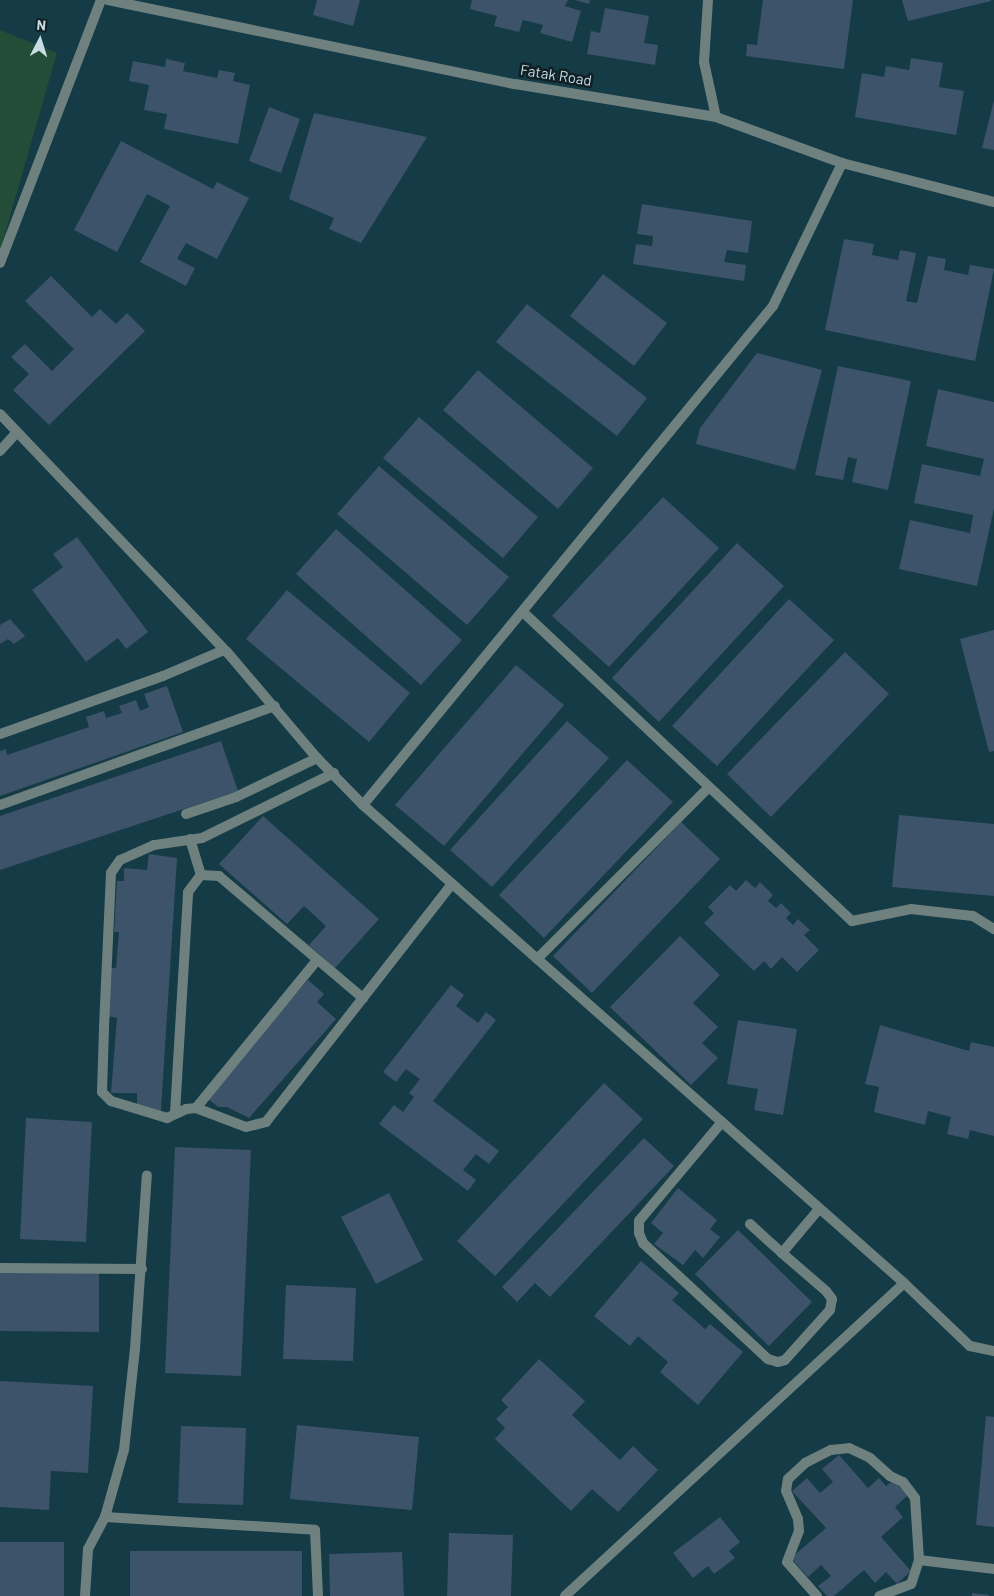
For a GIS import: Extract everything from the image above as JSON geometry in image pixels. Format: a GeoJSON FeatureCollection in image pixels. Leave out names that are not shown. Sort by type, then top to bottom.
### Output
{"type":"FeatureCollection","features":[{"type":"Feature","properties":{"kind":"street"},"geometry":{"type":"LineString","coordinates":[[0,262],[101,0]]}},
{"type":"Feature","properties":{"kind":"street","name":"Fatak Road"},"geometry":{"type":"LineString","coordinates":[[108,0],[515,84],[716,117],[842,163],[994,202]]}},
{"type":"Feature","properties":{"kind":"street"},"geometry":{"type":"LineString","coordinates":[[708,0],[704,62],[716,117]]}},
{"type":"Feature","properties":{"kind":"street"},"geometry":{"type":"LineString","coordinates":[[363,805],[524,613],[773,306],[842,163]]}},
{"type":"Feature","properties":{"kind":"street"},"geometry":{"type":"LineString","coordinates":[[0,414],[224,650],[275,706],[316,758],[334,773],[363,805],[904,1283],[970,1346],[994,1351]]}},
{"type":"Feature","properties":{"kind":"street"},"geometry":{"type":"LineString","coordinates":[[0,450],[16,433]]}},
{"type":"Feature","properties":{"kind":"street"},"geometry":{"type":"LineString","coordinates":[[524,613],[852,921],[911,910],[973,916],[994,929]]}},
{"type":"Feature","properties":{"kind":"street"},"geometry":{"type":"LineString","coordinates":[[0,734],[163,676],[224,650]]}},
{"type":"Feature","properties":{"kind":"street"},"geometry":{"type":"LineString","coordinates":[[0,805],[275,706]]}},
{"type":"Feature","properties":{"kind":"street"},"geometry":{"type":"LineString","coordinates":[[186,814],[236,797],[316,758]]}},
{"type":"Feature","properties":{"kind":"street"},"geometry":{"type":"LineString","coordinates":[[334,773],[202,838],[154,845],[120,860],[111,873],[102,1092],[111,1101],[167,1118],[175,1113],[196,1108],[246,1127],[266,1122],[452,884]]}},
{"type":"Feature","properties":{"kind":"street"},"geometry":{"type":"LineString","coordinates":[[537,959],[709,787]]}},
{"type":"Feature","properties":{"kind":"street"},"geometry":{"type":"LineString","coordinates":[[190,839],[201,875]]}},
{"type":"Feature","properties":{"kind":"street"},"geometry":{"type":"LineString","coordinates":[[201,875],[219,876],[363,998]]}},
{"type":"Feature","properties":{"kind":"street"},"geometry":{"type":"LineString","coordinates":[[175,1113],[188,892],[201,875]]}},
{"type":"Feature","properties":{"kind":"street"},"geometry":{"type":"LineString","coordinates":[[196,1108],[317,960]]}},
{"type":"Feature","properties":{"kind":"street"},"geometry":{"type":"LineString","coordinates":[[722,1122],[639,1221],[643,1243],[768,1359],[778,1362],[785,1360],[830,1310],[832,1299],[750,1224]]}},
{"type":"Feature","properties":{"kind":"street"},"geometry":{"type":"LineString","coordinates":[[85,1596],[88,1549],[106,1517],[124,1450],[142,1269],[147,1175]]}},
{"type":"Feature","properties":{"kind":"street"},"geometry":{"type":"LineString","coordinates":[[782,1253],[819,1209]]}},
{"type":"Feature","properties":{"kind":"street"},"geometry":{"type":"LineString","coordinates":[[0,1268],[142,1269]]}},
{"type":"Feature","properties":{"kind":"street"},"geometry":{"type":"LineString","coordinates":[[565,1596],[904,1283]]}},
{"type":"Feature","properties":{"kind":"street"},"geometry":{"type":"LineString","coordinates":[[817,1596],[788,1562],[799,1532],[798,1518],[786,1491],[788,1479],[805,1463],[831,1450],[849,1448],[870,1458],[911,1491],[915,1498],[918,1560],[911,1584],[879,1596]]}},
{"type":"Feature","properties":{"kind":"street"},"geometry":{"type":"LineString","coordinates":[[106,1517],[315,1530],[318,1596]]}},
{"type":"Feature","properties":{"kind":"street"},"geometry":{"type":"LineString","coordinates":[[918,1560],[994,1569]]}},
{"type":"Feature","properties":{"kind":"green space"},"geometry":{"type":"Polygon","coordinates":[[[0,30],[57,53],[0,251],[0,30]]]}},
{"type":"Feature","properties":{"kind":"building"},"geometry":{"type":"Polygon","coordinates":[[[317,0],[360,0],[353,26],[313,15],[317,0]]]}},
{"type":"Feature","properties":{"kind":"building"},"geometry":{"type":"Polygon","coordinates":[[[472,0],[568,0],[565,6],[581,11],[572,42],[540,33],[543,25],[523,20],[519,32],[494,26],[497,16],[470,9],[472,0]]]}},
{"type":"Feature","properties":{"kind":"building"},"geometry":{"type":"Polygon","coordinates":[[[575,0],[590,0],[589,4],[575,0]]]}},
{"type":"Feature","properties":{"kind":"building"},"geometry":{"type":"Polygon","coordinates":[[[763,0],[853,0],[844,69],[746,56],[747,44],[757,45],[763,0]]]}},
{"type":"Feature","properties":{"kind":"building"},"geometry":{"type":"Polygon","coordinates":[[[902,0],[991,0],[991,1],[908,21],[902,0]]]}},
{"type":"Feature","properties":{"kind":"building"},"geometry":{"type":"Polygon","coordinates":[[[605,8],[649,16],[644,43],[658,45],[655,65],[587,54],[591,31],[600,33],[605,8]]]}},
{"type":"Feature","properties":{"kind":"building"},"geometry":{"type":"Polygon","coordinates":[[[911,58],[943,63],[939,87],[964,91],[956,135],[855,117],[862,73],[884,77],[886,66],[909,70],[911,58]]]}},
{"type":"Feature","properties":{"kind":"building"},"geometry":{"type":"Polygon","coordinates":[[[166,59],[185,63],[183,71],[217,78],[219,70],[235,73],[233,81],[250,85],[238,144],[164,129],[167,114],[144,110],[149,85],[129,81],[133,61],[165,67],[166,59]]]}},
{"type":"Feature","properties":{"kind":"building"},"geometry":{"type":"Polygon","coordinates":[[[994,100],[994,150],[982,148],[994,100]]]}},
{"type":"Feature","properties":{"kind":"building"},"geometry":{"type":"Polygon","coordinates":[[[269,107],[300,119],[281,173],[249,161],[269,107]]]}},
{"type":"Feature","properties":{"kind":"building"},"geometry":{"type":"Polygon","coordinates":[[[314,113],[427,137],[361,243],[329,229],[334,218],[289,199],[314,113]]]}},
{"type":"Feature","properties":{"kind":"building"},"geometry":{"type":"Polygon","coordinates":[[[121,141],[213,189],[217,182],[249,198],[217,259],[186,243],[177,259],[195,268],[186,286],[140,262],[170,206],[147,194],[117,252],[74,230],[121,141]]]}},
{"type":"Feature","properties":{"kind":"building"},"geometry":{"type":"Polygon","coordinates":[[[642,204],[752,221],[748,253],[727,250],[724,262],[746,265],[744,281],[633,264],[636,244],[652,246],[653,236],[637,234],[642,204]]]}},
{"type":"Feature","properties":{"kind":"building"},"geometry":{"type":"Polygon","coordinates":[[[844,239],[874,244],[872,255],[898,260],[900,250],[916,253],[906,301],[917,303],[928,256],[946,259],[944,270],[968,275],[970,265],[994,269],[975,361],[825,330],[844,239]]]}},
{"type":"Feature","properties":{"kind":"building"},"geometry":{"type":"Polygon","coordinates":[[[603,274],[667,323],[634,366],[570,316],[603,274]]]}},
{"type":"Feature","properties":{"kind":"building"},"geometry":{"type":"Polygon","coordinates":[[[51,276],[92,317],[100,309],[116,324],[127,313],[145,331],[49,425],[13,390],[29,374],[11,357],[25,344],[52,371],[74,349],[25,301],[51,276]]]}},
{"type":"Feature","properties":{"kind":"building"},"geometry":{"type":"Polygon","coordinates":[[[527,304],[647,398],[617,436],[496,342],[527,304]]]}},
{"type":"Feature","properties":{"kind":"building"},"geometry":{"type":"Polygon","coordinates":[[[757,353],[822,370],[795,470],[696,444],[700,428],[757,353]]]}},
{"type":"Feature","properties":{"kind":"building"},"geometry":{"type":"Polygon","coordinates":[[[838,366],[911,381],[888,490],[852,482],[857,459],[848,457],[843,480],[815,475],[838,366]]]}},
{"type":"Feature","properties":{"kind":"building"},"geometry":{"type":"Polygon","coordinates":[[[478,370],[593,468],[558,509],[443,410],[478,370]]]}},
{"type":"Feature","properties":{"kind":"building"},"geometry":{"type":"Polygon","coordinates":[[[938,389],[994,402],[994,508],[977,586],[899,569],[910,520],[970,533],[973,515],[914,503],[922,464],[980,476],[984,459],[926,446],[938,389]]]}},
{"type":"Feature","properties":{"kind":"building"},"geometry":{"type":"Polygon","coordinates":[[[419,417],[538,517],[503,558],[383,458],[419,417]]]}},
{"type":"Feature","properties":{"kind":"building"},"geometry":{"type":"Polygon","coordinates":[[[379,466],[509,577],[467,625],[337,514],[379,466]]]}},
{"type":"Feature","properties":{"kind":"building"},"geometry":{"type":"Polygon","coordinates":[[[663,497],[719,548],[609,667],[552,616],[663,497]]]}},
{"type":"Feature","properties":{"kind":"building"},"geometry":{"type":"Polygon","coordinates":[[[336,529],[462,640],[421,685],[296,574],[336,529]]]}},
{"type":"Feature","properties":{"kind":"building"},"geometry":{"type":"Polygon","coordinates":[[[77,537],[148,632],[126,649],[118,638],[86,662],[32,590],[63,567],[53,554],[77,537]]]}},
{"type":"Feature","properties":{"kind":"building"},"geometry":{"type":"Polygon","coordinates":[[[737,543],[784,586],[659,722],[612,678],[737,543]]]}},
{"type":"Feature","properties":{"kind":"building"},"geometry":{"type":"Polygon","coordinates":[[[287,590],[410,693],[369,742],[246,639],[287,590]]]}},
{"type":"Feature","properties":{"kind":"building"},"geometry":{"type":"Polygon","coordinates":[[[789,599],[834,640],[717,766],[672,726],[789,599]]]}},
{"type":"Feature","properties":{"kind":"building"},"geometry":{"type":"Polygon","coordinates":[[[10,619],[25,636],[14,644],[8,639],[0,644],[0,625],[10,619]]]}},
{"type":"Feature","properties":{"kind":"building"},"geometry":{"type":"Polygon","coordinates":[[[994,630],[994,751],[989,752],[960,639],[994,630]]]}},
{"type":"Feature","properties":{"kind":"building"},"geometry":{"type":"Polygon","coordinates":[[[845,652],[889,694],[771,817],[727,774],[845,652]]]}},
{"type":"Feature","properties":{"kind":"building"},"geometry":{"type":"Polygon","coordinates":[[[516,665],[564,705],[444,846],[395,805],[516,665]]]}},
{"type":"Feature","properties":{"kind":"building"},"geometry":{"type":"Polygon","coordinates":[[[167,686],[183,732],[0,796],[0,751],[6,749],[7,755],[89,727],[86,717],[104,711],[106,718],[122,713],[119,706],[136,700],[140,711],[149,707],[144,694],[167,686]]]}},
{"type":"Feature","properties":{"kind":"building"},"geometry":{"type":"Polygon","coordinates":[[[567,721],[609,758],[492,887],[450,850],[567,721]]]}},
{"type":"Feature","properties":{"kind":"building"},"geometry":{"type":"Polygon","coordinates":[[[221,741],[238,791],[0,870],[0,816],[221,741]]]}},
{"type":"Feature","properties":{"kind":"building"},"geometry":{"type":"Polygon","coordinates":[[[627,760],[673,802],[544,938],[499,895],[627,760]]]}},
{"type":"Feature","properties":{"kind":"building"},"geometry":{"type":"Polygon","coordinates":[[[899,815],[994,824],[994,896],[892,887],[899,815]]]}},
{"type":"Feature","properties":{"kind":"building"},"geometry":{"type":"Polygon","coordinates":[[[263,816],[379,919],[335,968],[309,945],[326,926],[304,906],[287,924],[219,864],[263,816]]]}},
{"type":"Feature","properties":{"kind":"building"},"geometry":{"type":"Polygon","coordinates":[[[681,822],[720,859],[592,993],[553,956],[681,822]]]}},
{"type":"Feature","properties":{"kind":"building"},"geometry":{"type":"Polygon","coordinates":[[[149,854],[177,858],[161,1111],[137,1108],[137,1093],[111,1093],[117,1018],[108,1016],[111,968],[116,968],[119,932],[114,932],[117,881],[124,881],[124,868],[147,870],[149,854]]]}},
{"type":"Feature","properties":{"kind":"building"},"geometry":{"type":"Polygon","coordinates":[[[746,880],[755,888],[760,882],[773,895],[768,901],[776,908],[781,903],[791,913],[786,918],[793,925],[798,919],[810,930],[804,935],[819,950],[797,972],[782,957],[771,969],[764,961],[754,971],[704,923],[714,913],[708,907],[730,885],[736,891],[746,880]]]}},
{"type":"Feature","properties":{"kind":"building"},"geometry":{"type":"Polygon","coordinates":[[[680,936],[720,975],[693,1003],[718,1027],[702,1043],[718,1058],[691,1085],[610,1007],[680,936]]]}},
{"type":"Feature","properties":{"kind":"building"},"geometry":{"type":"Polygon","coordinates":[[[308,980],[324,994],[317,1002],[336,1019],[249,1118],[227,1107],[218,1107],[206,1097],[308,980]]]}},
{"type":"Feature","properties":{"kind":"building"},"geometry":{"type":"Polygon","coordinates":[[[451,985],[464,995],[456,1006],[478,1023],[486,1012],[496,1020],[433,1101],[499,1151],[489,1164],[476,1154],[463,1170],[476,1180],[468,1191],[379,1124],[394,1105],[403,1112],[414,1097],[409,1093],[420,1079],[406,1069],[396,1082],[383,1072],[451,985]]]}},
{"type":"Feature","properties":{"kind":"building"},"geometry":{"type":"Polygon","coordinates":[[[738,1020],[797,1029],[783,1115],[754,1110],[758,1089],[727,1084],[738,1020]]]}},
{"type":"Feature","properties":{"kind":"building"},"geometry":{"type":"Polygon","coordinates":[[[880,1025],[969,1051],[971,1042],[994,1047],[994,1136],[970,1130],[968,1139],[947,1134],[951,1117],[928,1111],[925,1125],[874,1112],[879,1087],[865,1084],[880,1025]]]}},
{"type":"Feature","properties":{"kind":"building"},"geometry":{"type":"Polygon","coordinates":[[[604,1083],[643,1119],[495,1276],[457,1241],[604,1083]]]}},
{"type":"Feature","properties":{"kind":"building"},"geometry":{"type":"Polygon","coordinates":[[[26,1118],[92,1122],[86,1242],[20,1239],[26,1118]]]}},
{"type":"Feature","properties":{"kind":"building"},"geometry":{"type":"Polygon","coordinates":[[[644,1138],[674,1166],[550,1297],[535,1283],[517,1302],[502,1287],[644,1138]]]}},
{"type":"Feature","properties":{"kind":"building"},"geometry":{"type":"Polygon","coordinates":[[[175,1147],[251,1150],[241,1376],[165,1373],[175,1147]]]}},
{"type":"Feature","properties":{"kind":"building"},"geometry":{"type":"Polygon","coordinates":[[[678,1188],[717,1220],[710,1229],[720,1237],[703,1258],[695,1250],[683,1265],[654,1244],[663,1233],[651,1223],[678,1188]]]}},
{"type":"Feature","properties":{"kind":"building"},"geometry":{"type":"Polygon","coordinates":[[[389,1193],[423,1260],[376,1284],[341,1217],[389,1193]]]}},
{"type":"Feature","properties":{"kind":"building"},"geometry":{"type":"Polygon","coordinates":[[[738,1230],[812,1302],[769,1346],[695,1274],[738,1230]]]}},
{"type":"Feature","properties":{"kind":"building"},"geometry":{"type":"Polygon","coordinates":[[[641,1261],[679,1293],[672,1300],[705,1329],[710,1324],[743,1352],[698,1405],[660,1372],[668,1362],[638,1336],[630,1346],[594,1316],[641,1261]]]}},
{"type":"Feature","properties":{"kind":"building"},"geometry":{"type":"Polygon","coordinates":[[[0,1273],[99,1273],[99,1332],[0,1331],[0,1273]]]}},
{"type":"Feature","properties":{"kind":"building"},"geometry":{"type":"Polygon","coordinates":[[[286,1285],[356,1288],[353,1361],[283,1359],[286,1285]]]}},
{"type":"Feature","properties":{"kind":"building"},"geometry":{"type":"Polygon","coordinates":[[[539,1359],[585,1401],[572,1415],[620,1460],[633,1446],[658,1470],[618,1512],[592,1489],[571,1511],[495,1439],[505,1428],[496,1419],[508,1407],[501,1400],[539,1359]]]}},
{"type":"Feature","properties":{"kind":"building"},"geometry":{"type":"Polygon","coordinates":[[[0,1381],[93,1386],[88,1473],[51,1471],[49,1510],[0,1507],[0,1381]]]}},
{"type":"Feature","properties":{"kind":"building"},"geometry":{"type":"Polygon","coordinates":[[[986,1416],[994,1417],[994,1527],[976,1525],[986,1416]]]}},
{"type":"Feature","properties":{"kind":"building"},"geometry":{"type":"Polygon","coordinates":[[[297,1425],[419,1437],[412,1510],[290,1499],[297,1425]]]}},
{"type":"Feature","properties":{"kind":"building"},"geometry":{"type":"Polygon","coordinates":[[[181,1426],[246,1428],[243,1505],[178,1503],[181,1426]]]}},
{"type":"Feature","properties":{"kind":"building"},"geometry":{"type":"Polygon","coordinates":[[[839,1455],[868,1488],[879,1478],[886,1486],[893,1481],[909,1494],[895,1507],[903,1517],[881,1537],[911,1571],[897,1584],[886,1572],[875,1583],[864,1570],[834,1596],[827,1596],[818,1586],[831,1576],[821,1565],[808,1577],[791,1558],[826,1528],[792,1491],[807,1478],[820,1493],[833,1482],[822,1469],[839,1455]]]}},
{"type":"Feature","properties":{"kind":"building"},"geometry":{"type":"Polygon","coordinates":[[[720,1517],[740,1542],[729,1551],[735,1558],[714,1574],[708,1566],[693,1578],[673,1553],[720,1517]]]}},
{"type":"Feature","properties":{"kind":"building"},"geometry":{"type":"Polygon","coordinates":[[[449,1533],[513,1535],[511,1596],[447,1596],[449,1533]]]}},
{"type":"Feature","properties":{"kind":"building"},"geometry":{"type":"Polygon","coordinates":[[[0,1542],[64,1542],[64,1596],[0,1596],[0,1542]]]}},
{"type":"Feature","properties":{"kind":"building"},"geometry":{"type":"Polygon","coordinates":[[[130,1551],[302,1551],[302,1596],[130,1596],[130,1551]]]}},
{"type":"Feature","properties":{"kind":"building"},"geometry":{"type":"Polygon","coordinates":[[[402,1552],[404,1596],[330,1596],[329,1554],[402,1552]]]}},
{"type":"Feature","properties":{"kind":"building"},"geometry":{"type":"Polygon","coordinates":[[[972,1593],[989,1595],[989,1596],[972,1596],[972,1593]]]}}]}
